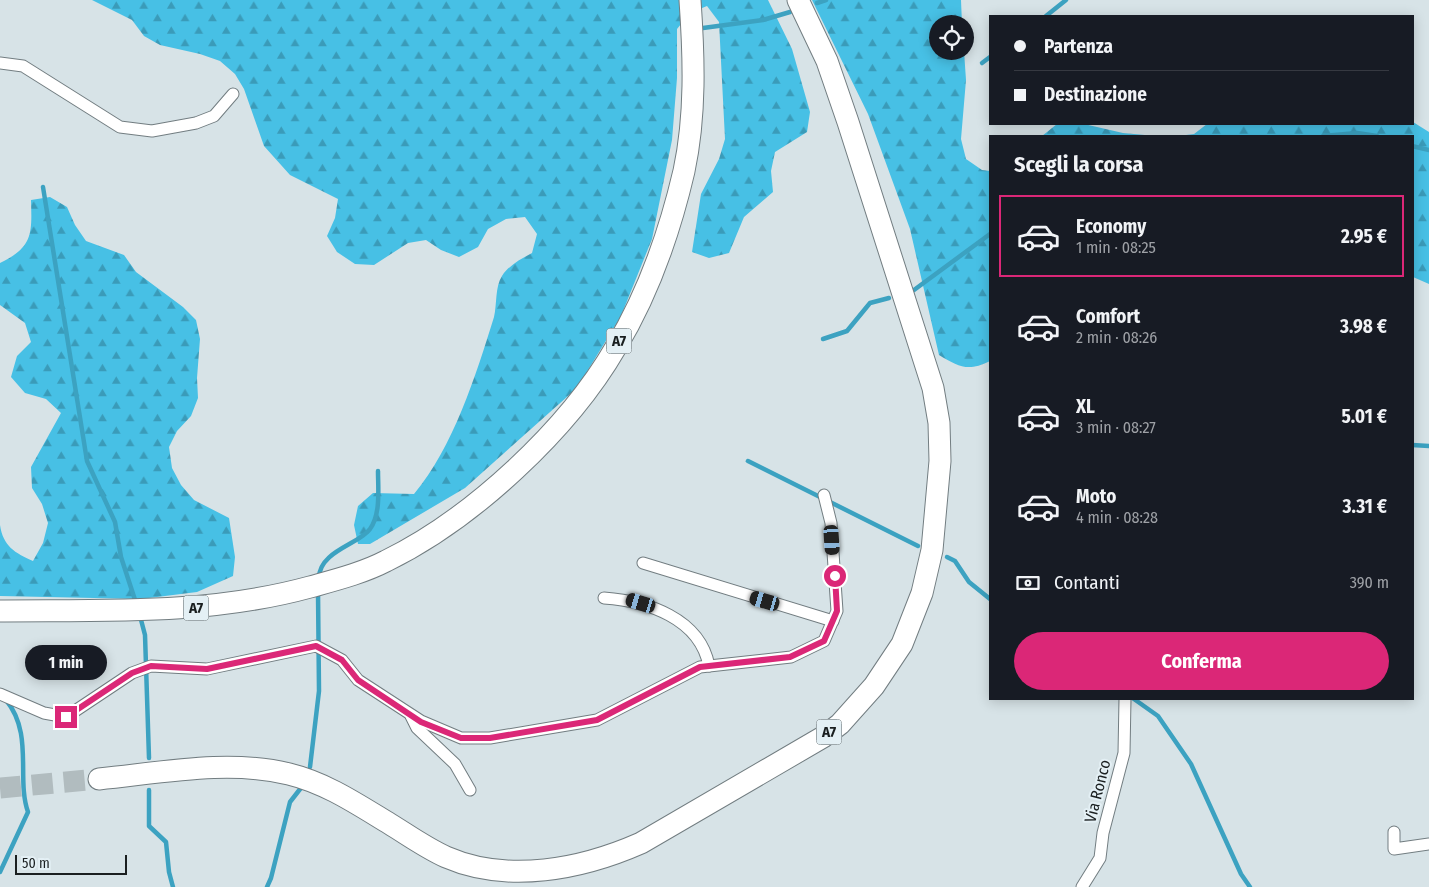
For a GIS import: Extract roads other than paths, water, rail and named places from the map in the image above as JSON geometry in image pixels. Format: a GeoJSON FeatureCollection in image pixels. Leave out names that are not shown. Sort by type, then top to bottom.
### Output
{"type":"FeatureCollection","features":[{"type":"Feature","properties":{"kind":"highway","name":"A7"},"geometry":{"type":"LineString","coordinates":[[0,611],[148,611],[207,607],[241,603],[309,587],[387,561],[444,526],[489,494],[562,420],[616,347],[638,304],[667,233],[684,169],[694,90],[690,0]]}},
{"type":"Feature","properties":{"kind":"highway","name":"A7"},"geometry":{"type":"LineString","coordinates":[[99,779],[219,768],[248,768],[278,772],[308,779],[332,789],[446,857],[470,865],[510,870],[560,868],[618,854],[641,843],[823,737],[859,704],[884,673],[902,644],[922,593],[934,530],[940,460],[939,423],[929,374],[851,130],[827,61],[798,0]]}},
{"type":"Feature","properties":{"kind":"street"},"geometry":{"type":"LineString","coordinates":[[0,63],[23,66],[120,127],[152,131],[196,124],[214,116],[233,94]]}},
{"type":"Feature","properties":{"kind":"street"},"geometry":{"type":"LineString","coordinates":[[0,694],[44,713],[66,717],[132,673],[151,666],[207,669],[316,646],[342,660],[358,680],[421,722],[461,738],[490,738],[597,720],[700,667],[790,657],[824,641],[837,611],[832,532],[824,495]]}},
{"type":"Feature","properties":{"kind":"street"},"geometry":{"type":"LineString","coordinates":[[643,563],[833,620]]}},
{"type":"Feature","properties":{"kind":"street"},"geometry":{"type":"LineString","coordinates":[[604,598],[629,600],[652,607],[691,629],[701,642],[708,666]]}},
{"type":"Feature","properties":{"kind":"street","name":"Via Ronco"},"geometry":{"type":"LineString","coordinates":[[1082,887],[1100,858],[1103,833],[1124,753],[1125,700]]}},
{"type":"Feature","properties":{"kind":"street"},"geometry":{"type":"LineString","coordinates":[[410,714],[417,728],[455,764],[470,790]]}},
{"type":"Feature","properties":{"kind":"street"},"geometry":{"type":"LineString","coordinates":[[1394,832],[1394,849],[1429,844]]}},
{"type":"Feature","properties":{"kind":"waterway"},"geometry":{"type":"LineString","coordinates":[[817,3],[826,0]]}},
{"type":"Feature","properties":{"kind":"waterway"},"geometry":{"type":"LineString","coordinates":[[1047,15],[1066,0]]}},
{"type":"Feature","properties":{"kind":"waterway"},"geometry":{"type":"LineString","coordinates":[[703,28],[763,20],[790,12]]}},
{"type":"Feature","properties":{"kind":"waterway"},"geometry":{"type":"LineString","coordinates":[[982,63],[989,58]]}},
{"type":"Feature","properties":{"kind":"waterway"},"geometry":{"type":"LineString","coordinates":[[1334,135],[1357,133],[1370,135]]}},
{"type":"Feature","properties":{"kind":"waterway"},"geometry":{"type":"LineString","coordinates":[[1414,146],[1429,150]]}},
{"type":"Feature","properties":{"kind":"waterway"},"geometry":{"type":"LineString","coordinates":[[43,187],[87,461],[115,522],[121,557],[136,603]]}},
{"type":"Feature","properties":{"kind":"waterway"},"geometry":{"type":"LineString","coordinates":[[914,290],[989,235]]}},
{"type":"Feature","properties":{"kind":"waterway"},"geometry":{"type":"LineString","coordinates":[[823,339],[847,331],[870,303],[889,298]]}},
{"type":"Feature","properties":{"kind":"waterway"},"geometry":{"type":"LineString","coordinates":[[1414,445],[1429,446]]}},
{"type":"Feature","properties":{"kind":"waterway"},"geometry":{"type":"LineString","coordinates":[[748,461],[918,546]]}},
{"type":"Feature","properties":{"kind":"waterway"},"geometry":{"type":"LineString","coordinates":[[319,578],[321,569],[326,561],[332,555],[365,534],[374,523],[378,501],[378,471]]}},
{"type":"Feature","properties":{"kind":"waterway"},"geometry":{"type":"LineString","coordinates":[[947,557],[955,561],[969,582],[989,598]]}},
{"type":"Feature","properties":{"kind":"waterway"},"geometry":{"type":"LineString","coordinates":[[310,767],[319,691],[318,591]]}},
{"type":"Feature","properties":{"kind":"waterway"},"geometry":{"type":"LineString","coordinates":[[140,616],[145,635],[149,758]]}},
{"type":"Feature","properties":{"kind":"waterway"},"geometry":{"type":"LineString","coordinates":[[0,872],[28,812],[23,785],[20,727],[6,700]]}},
{"type":"Feature","properties":{"kind":"waterway"},"geometry":{"type":"LineString","coordinates":[[1135,700],[1158,716],[1191,764],[1241,874],[1250,887]]}},
{"type":"Feature","properties":{"kind":"waterway"},"geometry":{"type":"LineString","coordinates":[[267,887],[271,878],[290,802],[304,784]]}},
{"type":"Feature","properties":{"kind":"waterway"},"geometry":{"type":"LineString","coordinates":[[149,790],[149,826],[166,842],[169,872],[173,887]]}},
{"type":"Feature","properties":{"kind":"tunnel"},"geometry":{"type":"LineString","coordinates":[[0,788],[99,779]]}}]}
